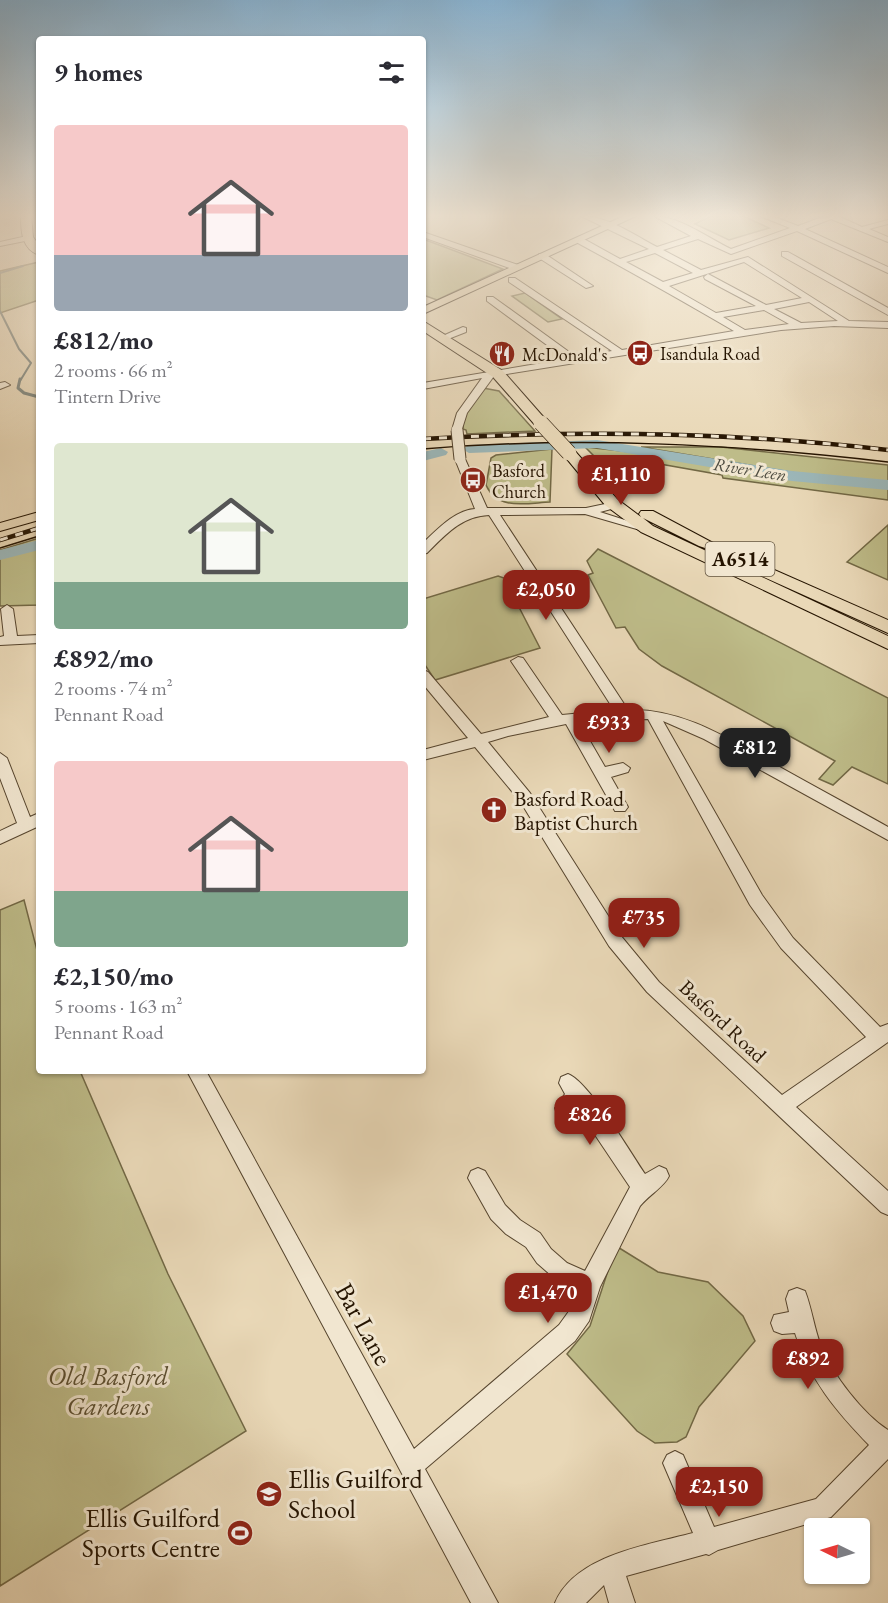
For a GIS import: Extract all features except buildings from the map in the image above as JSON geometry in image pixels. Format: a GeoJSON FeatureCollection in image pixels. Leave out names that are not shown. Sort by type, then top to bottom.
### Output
{"type":"FeatureCollection","features":[{"type":"Feature","properties":{"kind":"highway","name":"A6514"},"geometry":{"type":"LineString","coordinates":[[426,327],[443,338],[490,378]]}},
{"type":"Feature","properties":{"kind":"highway","name":"A6514"},"geometry":{"type":"LineString","coordinates":[[426,335],[511,390],[596,481],[611,502],[647,529],[815,601],[888,627]]}},
{"type":"Feature","properties":{"kind":"highway","name":"A6514"},"geometry":{"type":"LineString","coordinates":[[596,481],[635,508],[815,601],[888,644]]}},
{"type":"Feature","properties":{"kind":"main road"},"geometry":{"type":"LineString","coordinates":[[426,310],[470,291]]}},
{"type":"Feature","properties":{"kind":"main road"},"geometry":{"type":"LineString","coordinates":[[0,528],[36,517]]}},
{"type":"Feature","properties":{"kind":"street"},"geometry":{"type":"LineString","coordinates":[[477,291],[574,360]]}},
{"type":"Feature","properties":{"kind":"street"},"geometry":{"type":"LineString","coordinates":[[528,291],[620,353]]}},
{"type":"Feature","properties":{"kind":"street"},"geometry":{"type":"LineString","coordinates":[[669,291],[744,333]]}},
{"type":"Feature","properties":{"kind":"street"},"geometry":{"type":"LineString","coordinates":[[734,291],[798,324]]}},
{"type":"Feature","properties":{"kind":"street"},"geometry":{"type":"LineString","coordinates":[[794,291],[845,321]]}},
{"type":"Feature","properties":{"kind":"street"},"geometry":{"type":"LineString","coordinates":[[849,291],[888,313]]}},
{"type":"Feature","properties":{"kind":"street"},"geometry":{"type":"LineString","coordinates":[[715,316],[808,300]]}},
{"type":"Feature","properties":{"kind":"street"},"geometry":{"type":"LineString","coordinates":[[874,323],[876,317],[888,313]]}},
{"type":"Feature","properties":{"kind":"street"},"geometry":{"type":"LineString","coordinates":[[426,386],[490,378],[574,360],[798,324],[845,321],[888,325]]}},
{"type":"Feature","properties":{"kind":"street"},"geometry":{"type":"LineString","coordinates":[[443,338],[463,330]]}},
{"type":"Feature","properties":{"kind":"street"},"geometry":{"type":"LineString","coordinates":[[490,378],[462,413],[457,430],[460,459],[487,511],[624,714]]}},
{"type":"Feature","properties":{"kind":"street"},"geometry":{"type":"LineString","coordinates":[[426,547],[455,521],[472,512],[586,511],[611,506],[611,502]]}},
{"type":"Feature","properties":{"kind":"street"},"geometry":{"type":"LineString","coordinates":[[586,511],[647,529]]}},
{"type":"Feature","properties":{"kind":"street"},"geometry":{"type":"LineString","coordinates":[[7,609],[6,641],[36,639]]}},
{"type":"Feature","properties":{"kind":"street"},"geometry":{"type":"LineString","coordinates":[[518,662],[564,719],[620,807]]}},
{"type":"Feature","properties":{"kind":"street","name":"Basford Road"},"geometry":{"type":"LineString","coordinates":[[426,679],[533,809],[603,922],[652,987],[888,1205]]}},
{"type":"Feature","properties":{"kind":"street"},"geometry":{"type":"LineString","coordinates":[[652,714],[756,900],[788,943],[884,1035],[782,1106]]}},
{"type":"Feature","properties":{"kind":"street"},"geometry":{"type":"LineString","coordinates":[[426,754],[506,731],[564,719],[652,714],[670,718],[709,735],[888,834]]}},
{"type":"Feature","properties":{"kind":"street"},"geometry":{"type":"LineString","coordinates":[[0,758],[32,822],[0,838]]}},
{"type":"Feature","properties":{"kind":"street"},"geometry":{"type":"LineString","coordinates":[[601,774],[623,768]]}},
{"type":"Feature","properties":{"kind":"street","name":"Bar Lane"},"geometry":{"type":"LineString","coordinates":[[198,1074],[485,1603]]}},
{"type":"Feature","properties":{"kind":"street"},"geometry":{"type":"LineString","coordinates":[[411,1467],[567,1333],[581,1313],[590,1284],[633,1199],[650,1182],[570,1095]]}},
{"type":"Feature","properties":{"kind":"street"},"geometry":{"type":"LineString","coordinates":[[477,1178],[498,1212],[513,1227],[532,1240],[544,1256],[560,1270],[590,1284]]}},
{"type":"Feature","properties":{"kind":"street"},"geometry":{"type":"LineString","coordinates":[[568,1603],[596,1576],[611,1568],[648,1556],[709,1543],[823,1509],[887,1443],[837,1396],[823,1378],[792,1323],[797,1299]]}},
{"type":"Feature","properties":{"kind":"street"},"geometry":{"type":"LineString","coordinates":[[675,1463],[709,1543]]}},
{"type":"Feature","properties":{"kind":"street"},"geometry":{"type":"LineString","coordinates":[[611,1568],[622,1603]]}},
{"type":"Feature","properties":{"kind":"green space"},"geometry":{"type":"Polygon","coordinates":[[[0,291],[36,291],[36,301],[0,313],[0,291]]]}},
{"type":"Feature","properties":{"kind":"green space"},"geometry":{"type":"Polygon","coordinates":[[[426,291],[457,291],[437,300],[426,296],[426,291]]]}},
{"type":"Feature","properties":{"kind":"green space"},"geometry":{"type":"Polygon","coordinates":[[[525,293],[562,319],[548,322],[512,296],[525,293]]]}},
{"type":"Feature","properties":{"kind":"green space"},"geometry":{"type":"Polygon","coordinates":[[[483,388],[499,391],[535,431],[467,434],[463,429],[463,418],[483,388]]]}},
{"type":"Feature","properties":{"kind":"green space"},"geometry":{"type":"Polygon","coordinates":[[[585,447],[640,453],[784,478],[888,488],[888,500],[723,478],[722,475],[626,458],[594,456],[585,447]]]}},
{"type":"Feature","properties":{"kind":"green space"},"geometry":{"type":"Polygon","coordinates":[[[641,447],[721,447],[888,465],[888,482],[796,473],[641,447]]]}},
{"type":"Feature","properties":{"kind":"green space"},"geometry":{"type":"Polygon","coordinates":[[[552,449],[550,502],[514,504],[497,499],[491,493],[486,485],[491,458],[496,455],[552,449]]]}},
{"type":"Feature","properties":{"kind":"green space"},"geometry":{"type":"Polygon","coordinates":[[[888,525],[888,580],[847,562],[888,525]]]}},
{"type":"Feature","properties":{"kind":"green space"},"geometry":{"type":"Polygon","coordinates":[[[36,539],[36,605],[0,606],[0,550],[36,539]]]}},
{"type":"Feature","properties":{"kind":"green space"},"geometry":{"type":"Polygon","coordinates":[[[598,549],[888,698],[888,784],[852,767],[833,785],[819,779],[835,761],[662,666],[639,649],[625,627],[616,628],[588,575],[593,573],[587,561],[598,549]]]}},
{"type":"Feature","properties":{"kind":"green space"},"geometry":{"type":"Polygon","coordinates":[[[498,576],[504,578],[540,648],[435,680],[426,666],[426,598],[498,576]]]}},
{"type":"Feature","properties":{"kind":"green space","name":"Old Basford Gardens"},"geometry":{"type":"Polygon","coordinates":[[[24,900],[36,946],[36,1074],[81,1074],[168,1274],[246,1431],[0,1586],[0,910],[24,900]]]}},
{"type":"Feature","properties":{"kind":"green space"},"geometry":{"type":"Polygon","coordinates":[[[616,1246],[658,1272],[708,1282],[743,1316],[755,1341],[699,1407],[686,1437],[677,1442],[655,1443],[637,1431],[567,1354],[590,1326],[616,1246]]]}},
{"type":"Feature","properties":{"kind":"waterway"},"geometry":{"type":"LineString","coordinates":[[0,311],[19,349],[31,363],[20,381]]}},
{"type":"Feature","properties":{"kind":"waterway"},"geometry":{"type":"LineString","coordinates":[[20,379],[18,388],[24,393],[36,396]]}},
{"type":"Feature","properties":{"kind":"waterway","name":"River Leen"},"geometry":{"type":"LineString","coordinates":[[469,449],[597,444],[792,476],[888,485]]}},
{"type":"Feature","properties":{"kind":"waterway","name":"River Leen"},"geometry":{"type":"LineString","coordinates":[[426,456],[441,452]]}},
{"type":"Feature","properties":{"kind":"waterway","name":"River Leen"},"geometry":{"type":"LineString","coordinates":[[0,555],[36,546]]}},
{"type":"Feature","properties":{"kind":"tram line"},"geometry":{"type":"LineString","coordinates":[[426,449],[540,443],[656,444],[772,451],[888,462]]}},
{"type":"Feature","properties":{"kind":"tram line"},"geometry":{"type":"LineString","coordinates":[[0,548],[36,537]]}},
{"type":"Feature","properties":{"kind":"railway"},"geometry":{"type":"LineString","coordinates":[[426,439],[540,434],[656,434],[772,439],[888,450]]}},
{"type":"Feature","properties":{"kind":"railway"},"geometry":{"type":"LineString","coordinates":[[0,540],[36,529]]}},
{"type":"Feature","properties":{"kind":"place","name":"Isandula Road"},"geometry":{"type":"Point","coordinates":[640,353]}},
{"type":"Feature","properties":{"kind":"place","name":"McDonald's"},"geometry":{"type":"Point","coordinates":[502,354]}},
{"type":"Feature","properties":{"kind":"place","name":"Basford Church"},"geometry":{"type":"Point","coordinates":[473,480]}},
{"type":"Feature","properties":{"kind":"place","name":"Basford Road Baptist Church"},"geometry":{"type":"Point","coordinates":[494,810]}},
{"type":"Feature","properties":{"kind":"place","name":"Ellis Guilford School"},"geometry":{"type":"Point","coordinates":[269,1494]}},
{"type":"Feature","properties":{"kind":"place","name":"Ellis Guilford Sports Centre"},"geometry":{"type":"Point","coordinates":[240,1533]}}]}
